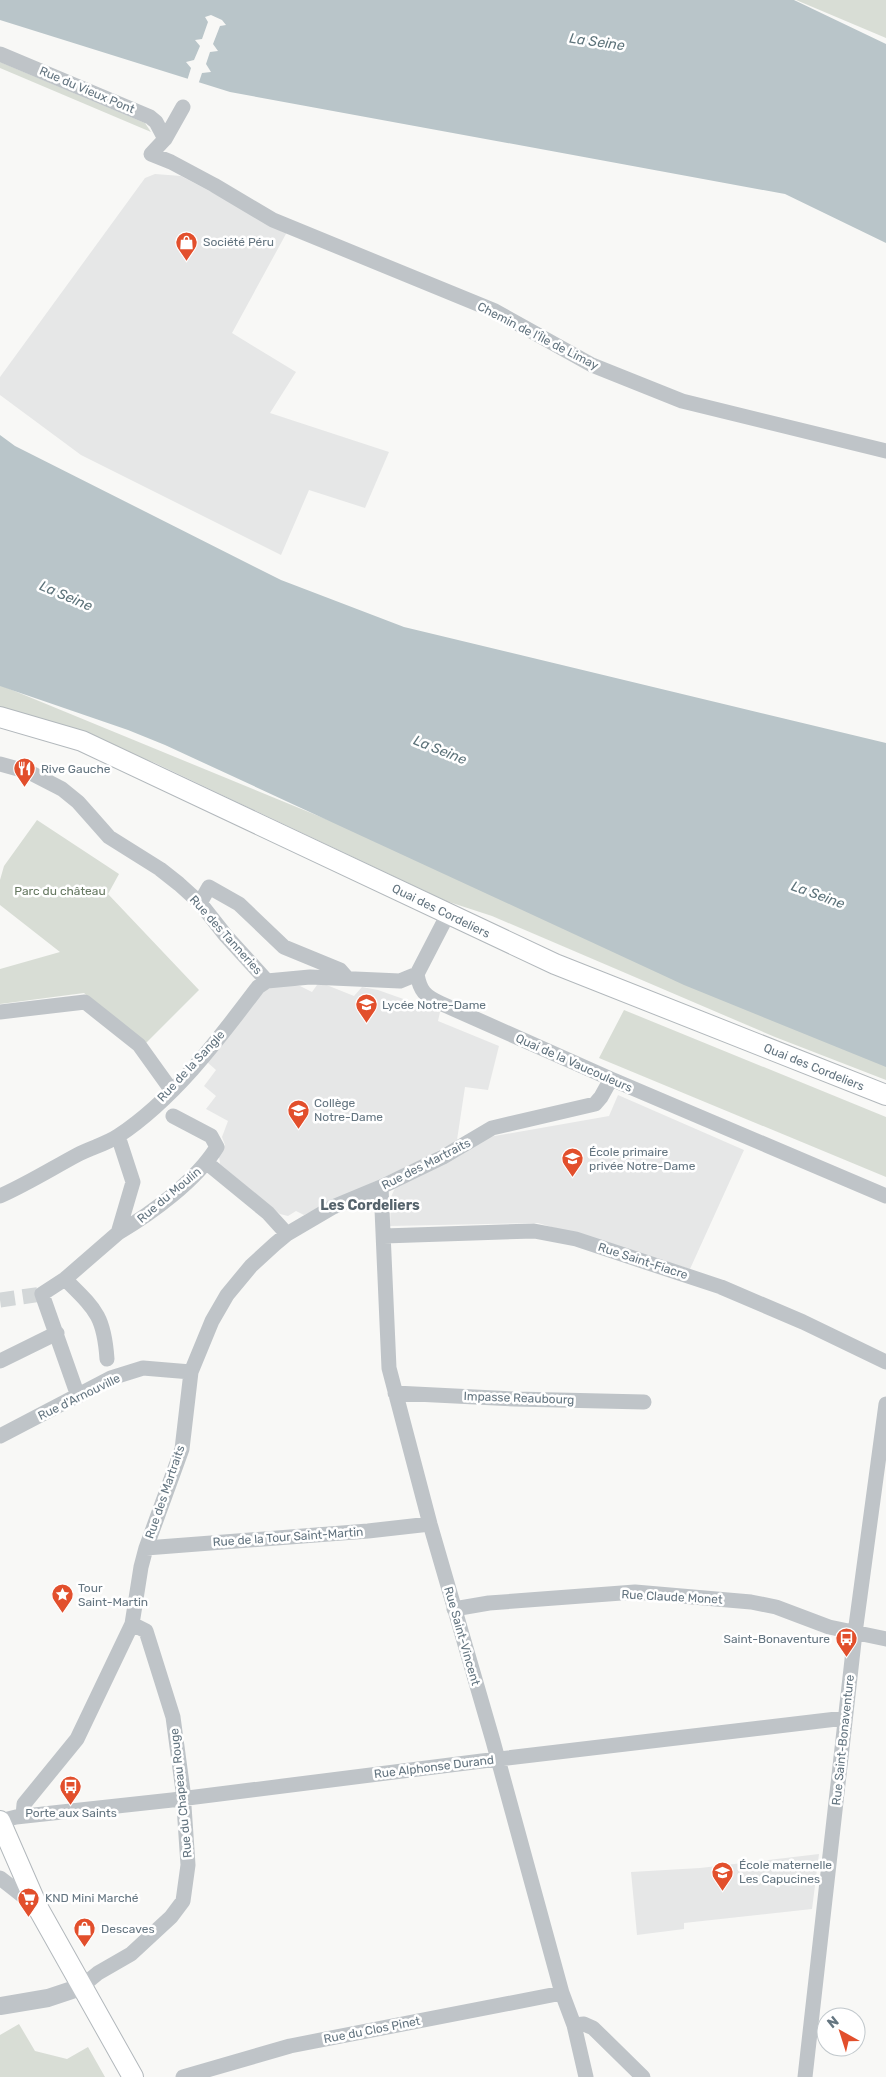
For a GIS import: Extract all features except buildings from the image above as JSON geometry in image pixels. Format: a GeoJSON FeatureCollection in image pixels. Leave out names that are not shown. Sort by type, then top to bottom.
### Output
{"type":"FeatureCollection","features":[{"type":"Feature","properties":{"kind":"main road","name":"Quai des Cordeliers"},"geometry":{"type":"LineString","coordinates":[[0,717],[82,741],[555,964],[886,1095]]}},
{"type":"Feature","properties":{"kind":"main road"},"geometry":{"type":"LineString","coordinates":[[0,1821],[38,1908],[133,2077]]}},
{"type":"Feature","properties":{"kind":"street","name":"Rue du Vieux Pont"},"geometry":{"type":"LineString","coordinates":[[0,54],[145,115],[156,122],[165,138]]}},
{"type":"Feature","properties":{"kind":"street"},"geometry":{"type":"LineString","coordinates":[[165,138],[183,106]]}},
{"type":"Feature","properties":{"kind":"street","name":"Chemin de l'Île de Limay"},"geometry":{"type":"LineString","coordinates":[[165,138],[151,154],[171,162],[214,185],[273,220],[495,311],[592,365],[682,401],[886,451]]}},
{"type":"Feature","properties":{"kind":"street","name":"Rue des Tanneries"},"geometry":{"type":"LineString","coordinates":[[0,764],[41,777],[62,789],[78,802],[109,837],[160,869],[200,903],[226,936],[267,981]]}},
{"type":"Feature","properties":{"kind":"street"},"geometry":{"type":"LineString","coordinates":[[200,903],[209,887],[239,904],[284,947],[340,970],[347,978]]}},
{"type":"Feature","properties":{"kind":"street"},"geometry":{"type":"LineString","coordinates":[[267,981],[310,977],[400,981],[417,974],[448,914]]}},
{"type":"Feature","properties":{"kind":"street","name":"Quai de la Vaucouleurs"},"geometry":{"type":"LineString","coordinates":[[417,974],[420,989],[426,996],[611,1079],[886,1196]]}},
{"type":"Feature","properties":{"kind":"street","name":"Rue de la Sangle"},"geometry":{"type":"LineString","coordinates":[[0,1196],[37,1179],[67,1161],[118,1136],[172,1091],[217,1041],[258,987],[267,981]]}},
{"type":"Feature","properties":{"kind":"street"},"geometry":{"type":"LineString","coordinates":[[0,1012],[84,1002],[139,1045],[172,1091]]}},
{"type":"Feature","properties":{"kind":"street","name":"Rue des Martraits"},"geometry":{"type":"LineString","coordinates":[[23,1816],[24,1804],[77,1739],[132,1624],[146,1548],[182,1449],[191,1372],[212,1321],[227,1295],[251,1266],[287,1234],[333,1207],[444,1157],[492,1128],[595,1104],[602,1097],[611,1079]]}},
{"type":"Feature","properties":{"kind":"street","name":"Rue du Moulin"},"geometry":{"type":"LineString","coordinates":[[57,1333],[42,1294],[66,1279],[118,1233],[147,1216],[207,1163],[217,1147],[211,1136],[173,1116]]}},
{"type":"Feature","properties":{"kind":"street"},"geometry":{"type":"LineString","coordinates":[[118,1136],[133,1182],[118,1233]]}},
{"type":"Feature","properties":{"kind":"street"},"geometry":{"type":"LineString","coordinates":[[207,1163],[268,1213],[287,1234]]}},
{"type":"Feature","properties":{"kind":"street","name":"Rue Saint-Vincent"},"geometry":{"type":"LineString","coordinates":[[381,1187],[389,1368],[430,1524],[562,1993],[574,2025],[586,2077]]}},
{"type":"Feature","properties":{"kind":"street","name":"Rue Saint-Fiacre"},"geometry":{"type":"LineString","coordinates":[[384,1236],[534,1231],[576,1239],[721,1287],[804,1322],[886,1362]]}},
{"type":"Feature","properties":{"kind":"street"},"geometry":{"type":"LineString","coordinates":[[66,1279],[96,1311],[105,1334],[107,1359]]}},
{"type":"Feature","properties":{"kind":"street"},"geometry":{"type":"LineString","coordinates":[[0,1361],[57,1333],[78,1396]]}},
{"type":"Feature","properties":{"kind":"street","name":"Rue d'Arnouville"},"geometry":{"type":"LineString","coordinates":[[0,1436],[111,1378],[143,1368],[191,1372]]}},
{"type":"Feature","properties":{"kind":"street","name":"Impasse Reaubourg"},"geometry":{"type":"LineString","coordinates":[[395,1392],[516,1399],[644,1402]]}},
{"type":"Feature","properties":{"kind":"street","name":"Rue Saint-Bonaventure"},"geometry":{"type":"LineString","coordinates":[[805,2077],[855,1633],[886,1404]]}},
{"type":"Feature","properties":{"kind":"street","name":"Rue de la Tour Saint-Martin"},"geometry":{"type":"LineString","coordinates":[[146,1548],[368,1531],[430,1524]]}},
{"type":"Feature","properties":{"kind":"street","name":"Rue Claude Monet"},"geometry":{"type":"LineString","coordinates":[[454,1609],[489,1603],[635,1592],[752,1602],[776,1607],[829,1627],[886,1639]]}},
{"type":"Feature","properties":{"kind":"street","name":"Rue du Chapeau Rouge"},"geometry":{"type":"LineString","coordinates":[[81,1987],[98,1973],[131,1954],[170,1917],[183,1901],[188,1865],[183,1799],[173,1717],[146,1631],[132,1624]]}},
{"type":"Feature","properties":{"kind":"street","name":"Rue Alphonse Durand"},"geometry":{"type":"LineString","coordinates":[[0,1821],[23,1816],[183,1799],[497,1759],[845,1718]]}},
{"type":"Feature","properties":{"kind":"street"},"geometry":{"type":"LineString","coordinates":[[0,1878],[38,1908]]}},
{"type":"Feature","properties":{"kind":"street"},"geometry":{"type":"LineString","coordinates":[[0,2006],[48,1998],[81,1987]]}},
{"type":"Feature","properties":{"kind":"street","name":"Rue du Clos Pinet"},"geometry":{"type":"LineString","coordinates":[[183,2077],[290,2046],[562,1993]]}},
{"type":"Feature","properties":{"kind":"street"},"geometry":{"type":"LineString","coordinates":[[574,2025],[584,2024],[593,2028],[643,2077]]}},
{"type":"Feature","properties":{"kind":"shaded area"},"geometry":{"type":"Polygon","coordinates":[[[155,174],[181,176],[287,232],[232,333],[296,372],[270,413],[389,452],[365,508],[309,490],[281,555],[81,455],[0,395],[0,377],[145,178],[155,174]]]}},
{"type":"Feature","properties":{"kind":"shaded area"},"geometry":{"type":"Polygon","coordinates":[[[273,984],[300,986],[312,992],[317,985],[324,984],[354,996],[362,987],[378,990],[440,1012],[438,1021],[499,1046],[488,1090],[465,1087],[457,1140],[429,1156],[304,1215],[296,1211],[288,1216],[280,1214],[220,1164],[219,1156],[225,1145],[222,1137],[228,1121],[206,1109],[216,1096],[204,1086],[216,1070],[207,1062],[265,988],[273,984]]]}},
{"type":"Feature","properties":{"kind":"shaded area","name":"École primaire privée Notre-Dame"},"geometry":{"type":"Polygon","coordinates":[[[618,1095],[744,1150],[690,1269],[538,1223],[390,1226],[391,1197],[395,1188],[489,1137],[609,1116],[618,1095]]]}},
{"type":"Feature","properties":{"kind":"shaded area","name":"École maternelle Les Capucines"},"geometry":{"type":"Polygon","coordinates":[[[819,1854],[812,1909],[684,1923],[684,1929],[637,1935],[631,1872],[700,1868],[819,1854]]]}},
{"type":"Feature","properties":{"kind":"green space"},"geometry":{"type":"Polygon","coordinates":[[[796,0],[886,0],[886,38],[796,0]]]}},
{"type":"Feature","properties":{"kind":"green space"},"geometry":{"type":"Polygon","coordinates":[[[0,62],[145,123],[151,132],[0,68],[0,62]]]}},
{"type":"Feature","properties":{"kind":"green space"},"geometry":{"type":"Polygon","coordinates":[[[0,685],[484,884],[886,1058],[886,1080],[775,1037],[492,916],[446,901],[155,763],[33,716],[0,707],[0,685]]]}},
{"type":"Feature","properties":{"kind":"green space","name":"Parc du château"},"geometry":{"type":"Polygon","coordinates":[[[37,820],[119,874],[108,894],[199,990],[144,1045],[84,993],[0,1004],[0,969],[60,952],[0,905],[0,880],[4,866],[37,820]]]}},
{"type":"Feature","properties":{"kind":"green space"},"geometry":{"type":"Polygon","coordinates":[[[624,1010],[886,1117],[886,1177],[599,1058],[624,1010]]]}},
{"type":"Feature","properties":{"kind":"green space"},"geometry":{"type":"Polygon","coordinates":[[[19,2024],[35,2051],[67,2059],[88,2047],[105,2077],[0,2077],[0,2035],[19,2024]]]}},
{"type":"Feature","properties":{"kind":"water","name":"La Seine"},"geometry":{"type":"Polygon","coordinates":[[[0,0],[794,0],[886,44],[886,243],[785,194],[230,92],[0,20],[0,0]]]}},
{"type":"Feature","properties":{"kind":"water","name":"La Seine"},"geometry":{"type":"Polygon","coordinates":[[[0,435],[15,446],[281,580],[404,627],[886,743],[886,1067],[684,985],[165,745],[128,730],[0,686],[0,435]]]}},
{"type":"Feature","properties":{"kind":"pier"},"geometry":{"type":"Polygon","coordinates":[[[211,15],[222,20],[226,25],[220,26],[213,44],[218,51],[210,52],[206,64],[211,72],[202,73],[198,85],[187,81],[191,68],[186,62],[194,60],[200,46],[195,40],[202,39],[208,22],[205,17],[211,15]]]}},
{"type":"Feature","properties":{"kind":"tunnel"},"geometry":{"type":"LineString","coordinates":[[0,1300],[42,1294]]}},
{"type":"Feature","properties":{"kind":"place","name":"Société Péru"},"geometry":{"type":"Point","coordinates":[187,261]}},
{"type":"Feature","properties":{"kind":"place","name":"Rive Gauche"},"geometry":{"type":"Point","coordinates":[25,788]}},
{"type":"Feature","properties":{"kind":"place","name":"Lycée Notre-Dame"},"geometry":{"type":"Point","coordinates":[366,1024]}},
{"type":"Feature","properties":{"kind":"place","name":"Collège Notre-Dame"},"geometry":{"type":"Point","coordinates":[298,1129]}},
{"type":"Feature","properties":{"kind":"place","name":"École primaire privée Notre-Dame"},"geometry":{"type":"Point","coordinates":[573,1178]}},
{"type":"Feature","properties":{"kind":"place","name":"Tour Saint-Martin"},"geometry":{"type":"Point","coordinates":[62,1614]}},
{"type":"Feature","properties":{"kind":"place","name":"Saint-Bonaventure"},"geometry":{"type":"Point","coordinates":[846,1658]}},
{"type":"Feature","properties":{"kind":"place","name":"Porte aux Saints"},"geometry":{"type":"Point","coordinates":[71,1805]}},
{"type":"Feature","properties":{"kind":"place","name":"École maternelle Les Capucines"},"geometry":{"type":"Point","coordinates":[723,1891]}},
{"type":"Feature","properties":{"kind":"place","name":"KND Mini Marché"},"geometry":{"type":"Point","coordinates":[29,1917]}},
{"type":"Feature","properties":{"kind":"place","name":"Descaves"},"geometry":{"type":"Point","coordinates":[85,1948]}},
{"type":"Feature","properties":{"kind":"district","name":"Les Cordeliers"},"geometry":{"type":"Point","coordinates":[370,1205]}}]}
